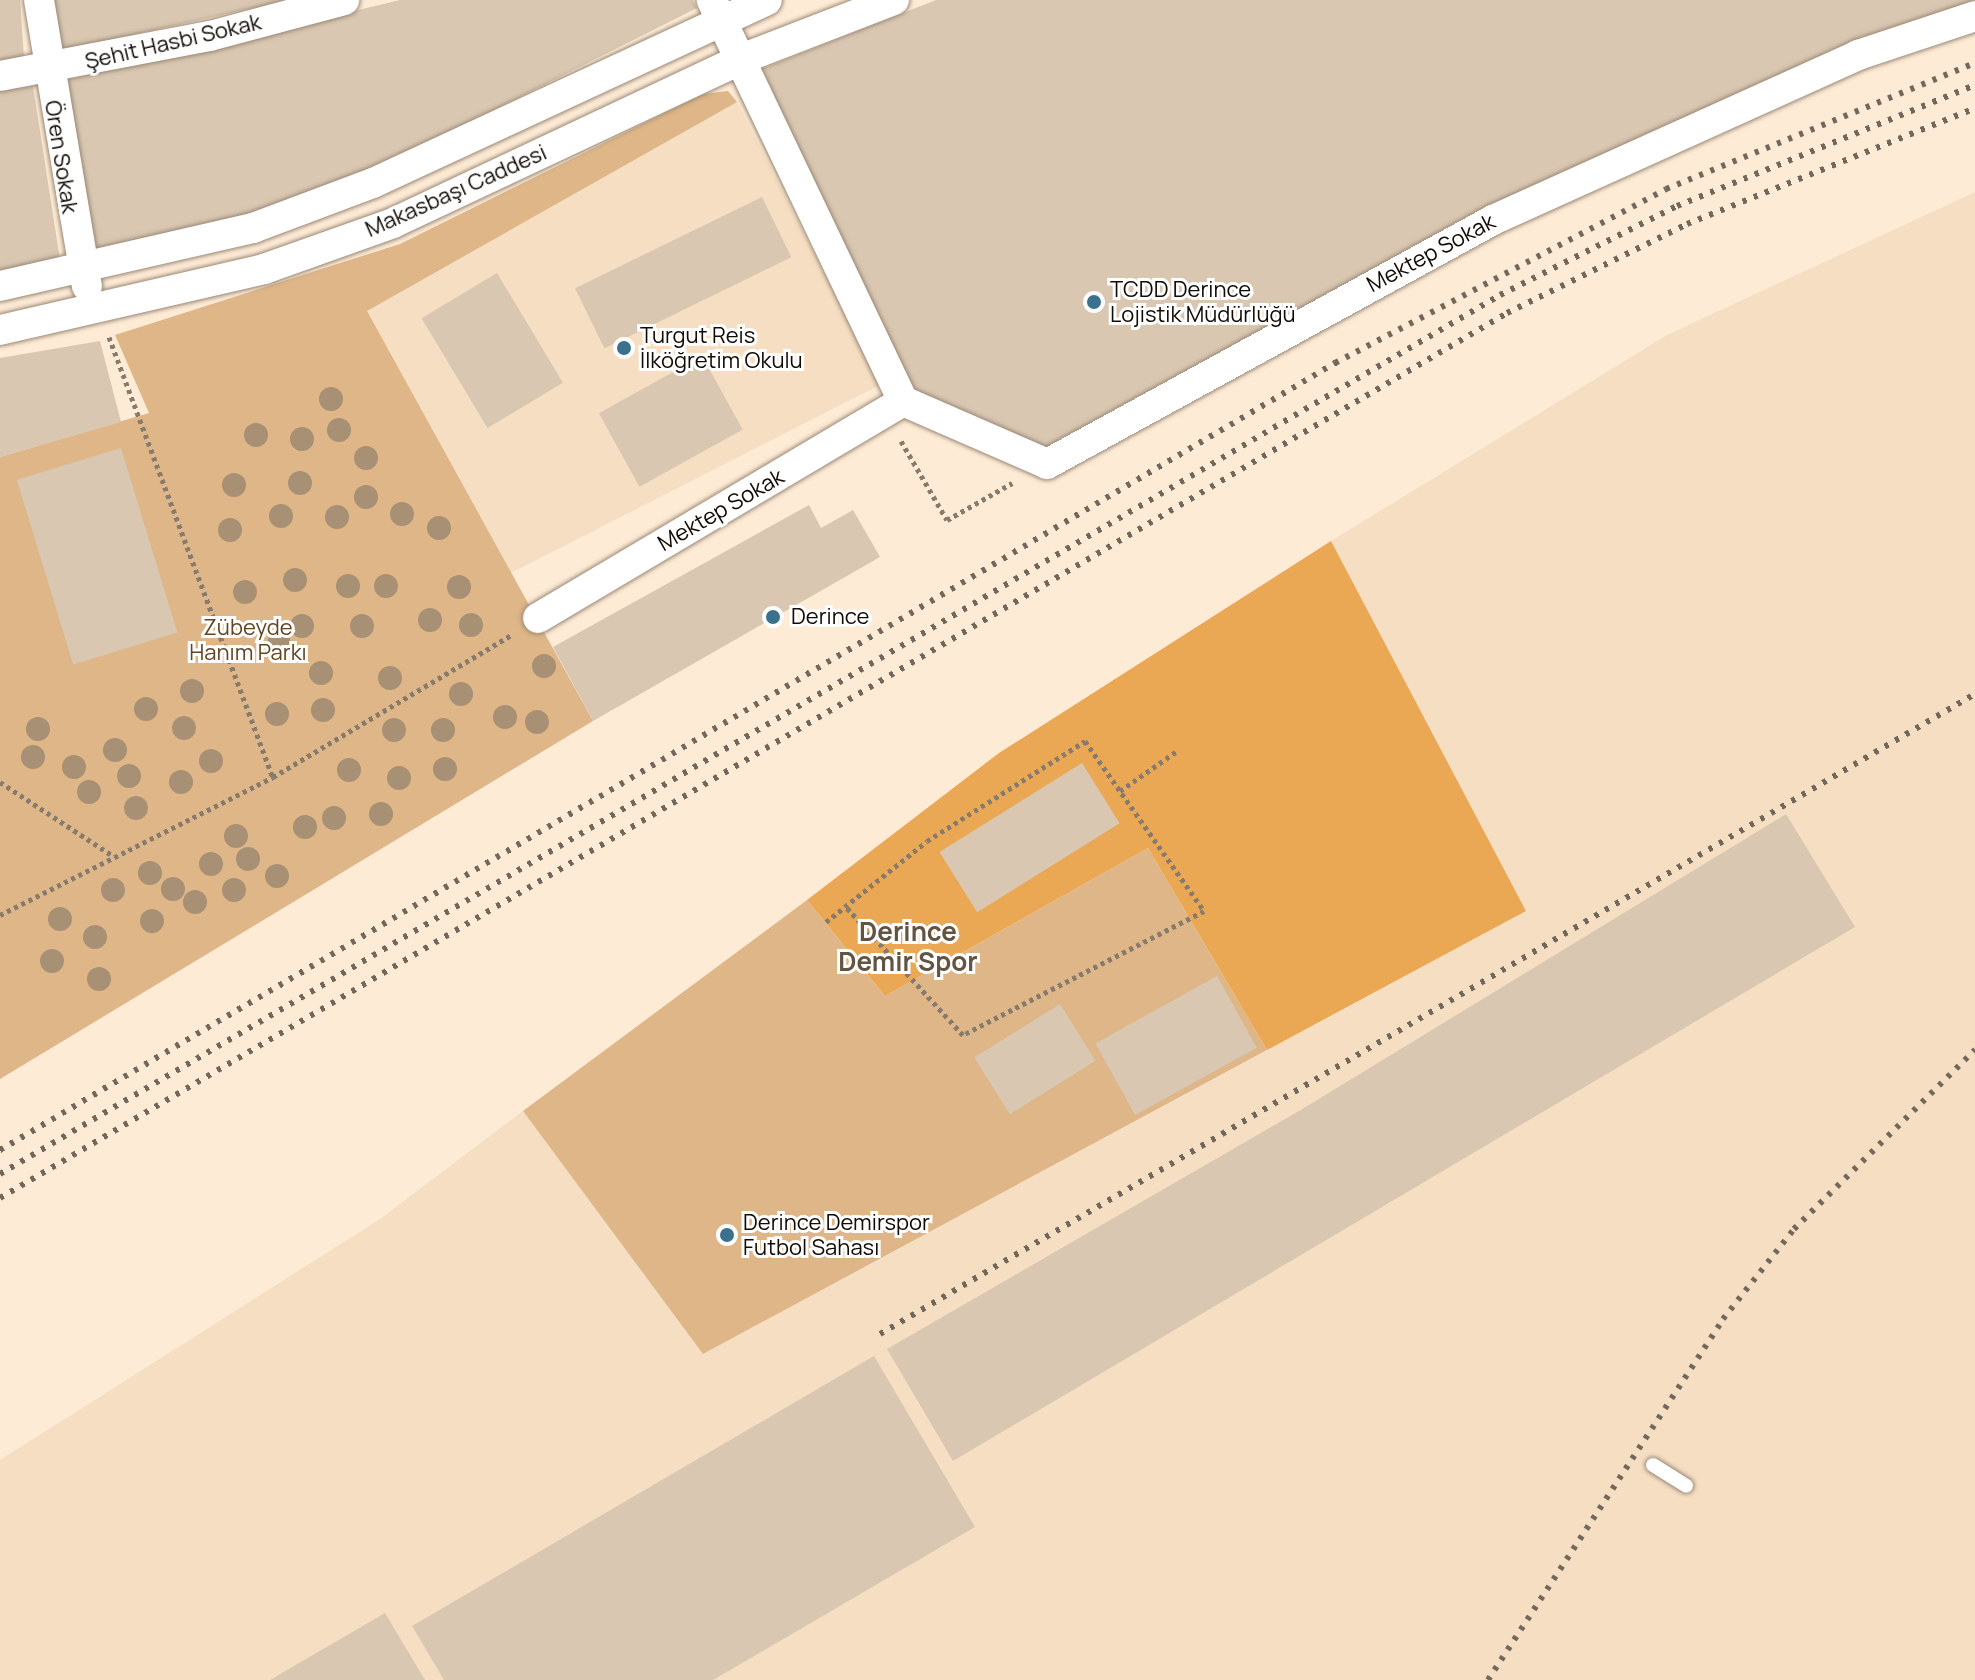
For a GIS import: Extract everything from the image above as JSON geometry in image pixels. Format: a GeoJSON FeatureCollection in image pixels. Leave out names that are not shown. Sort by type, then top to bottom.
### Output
{"type":"FeatureCollection","features":[{"type":"Feature","properties":{"kind":"street","name":"Ören Sokak"},"geometry":{"type":"LineString","coordinates":[[39,0],[47,69],[80,269],[97,311]]}},
{"type":"Feature","properties":{"kind":"street","name":"Şehit Hasbi Sokak"},"geometry":{"type":"LineString","coordinates":[[0,76],[47,69],[344,0]]}},
{"type":"Feature","properties":{"kind":"street","name":"Makasbaşı Caddesi"},"geometry":{"type":"LineString","coordinates":[[0,286],[253,228],[373,183],[716,9],[767,0]]}},
{"type":"Feature","properties":{"kind":"street","name":"Makasbaşı Caddesi"},"geometry":{"type":"LineString","coordinates":[[0,330],[97,311],[264,269],[393,223],[741,59],[894,0]]}},
{"type":"Feature","properties":{"kind":"street"},"geometry":{"type":"LineString","coordinates":[[716,9],[741,59],[894,408]]}},
{"type":"Feature","properties":{"kind":"street","name":"Mektep Sokak"},"geometry":{"type":"LineString","coordinates":[[538,618],[894,408],[1047,464],[1493,220],[1858,55],[1975,16]]}},
{"type":"Feature","properties":{"kind":"lane"},"geometry":{"type":"LineString","coordinates":[[1653,1465],[1686,1486]]}},
{"type":"Feature","properties":{"kind":"path"},"geometry":{"type":"LineString","coordinates":[[97,311],[273,777]]}},
{"type":"Feature","properties":{"kind":"path"},"geometry":{"type":"LineString","coordinates":[[894,408],[947,520],[1016,480]]}},
{"type":"Feature","properties":{"kind":"path"},"geometry":{"type":"LineString","coordinates":[[0,915],[273,777],[538,618]]}},
{"type":"Feature","properties":{"kind":"path"},"geometry":{"type":"LineString","coordinates":[[826,922],[927,841],[1085,741],[1204,911],[963,1035],[846,907]]}},
{"type":"Feature","properties":{"kind":"path"},"geometry":{"type":"LineString","coordinates":[[1120,791],[1177,751]]}},
{"type":"Feature","properties":{"kind":"path"},"geometry":{"type":"LineString","coordinates":[[0,782],[113,856]]}},
{"type":"Feature","properties":{"kind":"shaded area","name":"Turgut Reis İlköğretim Okulu"},"geometry":{"type":"Polygon","coordinates":[[[737,102],[881,384],[502,577],[358,295],[737,102]]]}},
{"type":"Feature","properties":{"kind":"shaded area"},"geometry":{"type":"Polygon","coordinates":[[[1975,192],[1975,1680],[0,1680],[0,1460],[380,1219],[523,1111],[703,1354],[1526,911],[1331,541],[1667,335],[1975,192]]]}},
{"type":"Feature","properties":{"kind":"shaded area"},"geometry":{"type":"Polygon","coordinates":[[[1331,541],[1526,911],[1267,1050],[1148,848],[885,996],[807,900],[999,753],[1331,541]]]}},
{"type":"Feature","properties":{"kind":"green space","name":"Zübeyde Hanım Parkı"},"geometry":{"type":"Polygon","coordinates":[[[728,91],[737,102],[367,311],[593,721],[0,1079],[0,457],[149,413],[115,335],[400,244],[703,94],[728,91]]]}},
{"type":"Feature","properties":{"kind":"green space"},"geometry":{"type":"Polygon","coordinates":[[[1148,848],[1267,1050],[703,1354],[523,1111],[807,900],[885,996],[1148,848]]]}},
{"type":"Feature","properties":{"kind":"building"},"geometry":{"type":"Polygon","coordinates":[[[0,0],[20,0],[24,58],[0,61],[0,0]]]}},
{"type":"Feature","properties":{"kind":"building"},"geometry":{"type":"Polygon","coordinates":[[[53,0],[289,0],[60,51],[53,0]]]}},
{"type":"Feature","properties":{"kind":"building"},"geometry":{"type":"Polygon","coordinates":[[[400,0],[693,0],[697,8],[369,173],[256,215],[96,252],[62,81],[400,0]]]}},
{"type":"Feature","properties":{"kind":"building","name":"TCDD Derince Lojistik Müdürlüğü"},"geometry":{"type":"Polygon","coordinates":[[[936,0],[1975,0],[1975,10],[1856,49],[1048,454],[909,395],[762,69],[936,0]]]}},
{"type":"Feature","properties":{"kind":"building"},"geometry":{"type":"Polygon","coordinates":[[[33,86],[60,260],[0,271],[0,91],[33,86]]]}},
{"type":"Feature","properties":{"kind":"building"},"geometry":{"type":"Polygon","coordinates":[[[762,197],[791,257],[604,348],[575,288],[762,197]]]}},
{"type":"Feature","properties":{"kind":"building"},"geometry":{"type":"Polygon","coordinates":[[[497,273],[563,383],[487,428],[422,318],[497,273]]]}},
{"type":"Feature","properties":{"kind":"building"},"geometry":{"type":"Polygon","coordinates":[[[100,341],[121,422],[0,457],[0,358],[100,341]]]}},
{"type":"Feature","properties":{"kind":"building"},"geometry":{"type":"Polygon","coordinates":[[[702,356],[743,429],[640,487],[599,413],[702,356]]]}},
{"type":"Feature","properties":{"kind":"building"},"geometry":{"type":"Polygon","coordinates":[[[121,448],[177,633],[73,664],[17,480],[121,448]]]}},
{"type":"Feature","properties":{"kind":"building"},"geometry":{"type":"Polygon","coordinates":[[[809,505],[821,528],[853,510],[880,557],[593,721],[553,647],[809,505]]]}},
{"type":"Feature","properties":{"kind":"building"},"geometry":{"type":"Polygon","coordinates":[[[1082,763],[1120,823],[977,912],[940,852],[1082,763]]]}},
{"type":"Feature","properties":{"kind":"building"},"geometry":{"type":"Polygon","coordinates":[[[1786,814],[1855,927],[953,1461],[887,1349],[1304,1108],[1786,814]]]}},
{"type":"Feature","properties":{"kind":"building"},"geometry":{"type":"Polygon","coordinates":[[[1217,976],[1257,1048],[1135,1115],[1095,1043],[1217,976]]]}},
{"type":"Feature","properties":{"kind":"building"},"geometry":{"type":"Polygon","coordinates":[[[1060,1004],[1096,1061],[1010,1114],[974,1058],[1060,1004]]]}},
{"type":"Feature","properties":{"kind":"building"},"geometry":{"type":"Polygon","coordinates":[[[874,1356],[975,1527],[713,1680],[444,1680],[412,1626],[874,1356]]]}},
{"type":"Feature","properties":{"kind":"building"},"geometry":{"type":"Polygon","coordinates":[[[385,1613],[425,1680],[270,1680],[385,1613]]]}},
{"type":"Feature","properties":{"kind":"railway"},"geometry":{"type":"LineString","coordinates":[[0,1150],[1335,363],[1666,189],[1975,63]]}},
{"type":"Feature","properties":{"kind":"railway"},"geometry":{"type":"LineString","coordinates":[[0,1174],[1500,295],[1677,206],[1975,85]]}},
{"type":"Feature","properties":{"kind":"railway"},"geometry":{"type":"LineString","coordinates":[[0,1198],[1507,313],[1687,224],[1975,108]]}},
{"type":"Feature","properties":{"kind":"railway"},"geometry":{"type":"LineString","coordinates":[[880,1334],[1975,694]]}},
{"type":"Feature","properties":{"kind":"railway"},"geometry":{"type":"LineString","coordinates":[[1488,1680],[1723,1319],[1794,1229],[1975,1050]]}},
{"type":"Feature","properties":{"kind":"place","name":"TCDD Derince Lojistik Müdürlüğü"},"geometry":{"type":"Point","coordinates":[1094,302]}},
{"type":"Feature","properties":{"kind":"place","name":"Turgut Reis İlköğretim Okulu"},"geometry":{"type":"Point","coordinates":[624,348]}},
{"type":"Feature","properties":{"kind":"place","name":"Derince"},"geometry":{"type":"Point","coordinates":[773,617]}},
{"type":"Feature","properties":{"kind":"place","name":"Derince Demirspor Futbol Sahası"},"geometry":{"type":"Point","coordinates":[727,1235]}},
{"type":"Feature","properties":{"kind":"district","name":"Derince Demir Spor"},"geometry":{"type":"Point","coordinates":[908,947]}}]}
